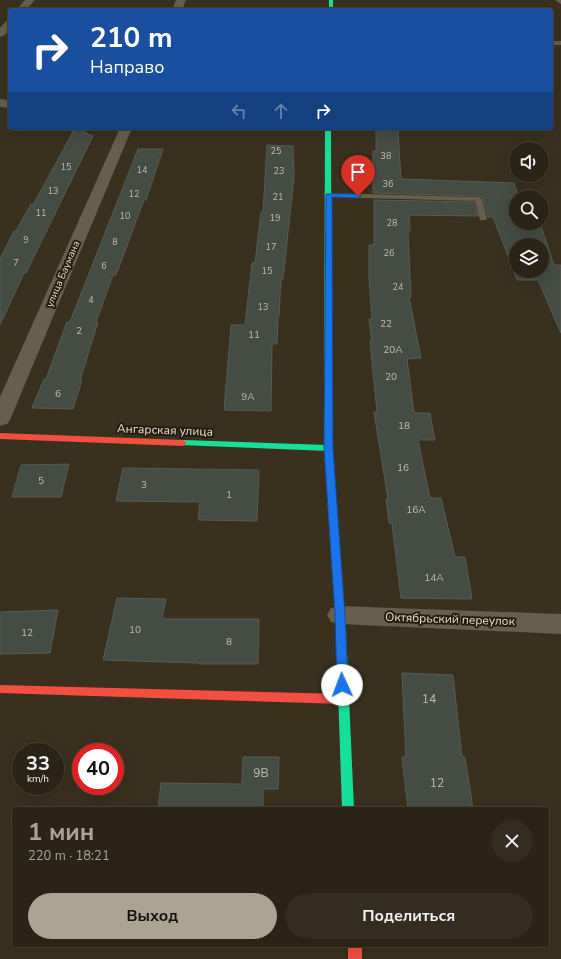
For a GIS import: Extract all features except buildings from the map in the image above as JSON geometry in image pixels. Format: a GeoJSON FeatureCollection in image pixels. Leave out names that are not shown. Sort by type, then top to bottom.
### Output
{"type":"FeatureCollection","features":[{"type":"Feature","properties":{"kind":"street"},"geometry":{"type":"LineString","coordinates":[[23,8],[30,0]]}},
{"type":"Feature","properties":{"kind":"street"},"geometry":{"type":"LineString","coordinates":[[0,34],[8,24]]}},
{"type":"Feature","properties":{"kind":"street","name":"улица Баумана"},"geometry":{"type":"LineString","coordinates":[[0,420],[125,130]]}},
{"type":"Feature","properties":{"kind":"street"},"geometry":{"type":"LineString","coordinates":[[328,130],[328,448],[340,615],[348,807]]}},
{"type":"Feature","properties":{"kind":"street","name":"Ангарская улица"},"geometry":{"type":"LineString","coordinates":[[0,436],[328,448]]}},
{"type":"Feature","properties":{"kind":"street","name":"Октябрьский переулок"},"geometry":{"type":"LineString","coordinates":[[340,615],[561,624]]}},
{"type":"Feature","properties":{"kind":"street"},"geometry":{"type":"LineString","coordinates":[[0,689],[343,699]]}},
{"type":"Feature","properties":{"kind":"street"},"geometry":{"type":"LineString","coordinates":[[354,947],[355,959]]}},
{"type":"Feature","properties":{"kind":"lane"},"geometry":{"type":"LineString","coordinates":[[328,196],[478,199],[484,218]]}},
{"type":"Feature","properties":{"kind":"traffic: fast"},"geometry":{"type":"LineString","coordinates":[[331,0],[331,8]]}},
{"type":"Feature","properties":{"kind":"traffic: fast"},"geometry":{"type":"LineString","coordinates":[[328,130],[328,419]]}},
{"type":"Feature","properties":{"kind":"traffic: fast"},"geometry":{"type":"LineString","coordinates":[[183,443],[328,448]]}},
{"type":"Feature","properties":{"kind":"traffic: fast"},"geometry":{"type":"LineString","coordinates":[[341,630],[348,807]]}},
{"type":"Feature","properties":{"kind":"traffic: slow"},"geometry":{"type":"LineString","coordinates":[[328,419],[328,448],[341,630]]}},
{"type":"Feature","properties":{"kind":"traffic: jam"},"geometry":{"type":"LineString","coordinates":[[0,436],[183,443]]}},
{"type":"Feature","properties":{"kind":"traffic: jam"},"geometry":{"type":"LineString","coordinates":[[0,689],[343,699]]}},
{"type":"Feature","properties":{"kind":"traffic: jam"},"geometry":{"type":"LineString","coordinates":[[355,947],[355,959]]}},
{"type":"Feature","properties":{"kind":"route"},"geometry":{"type":"LineString","coordinates":[[342,685],[340,615],[328,448],[328,196],[358,196]]}}]}
